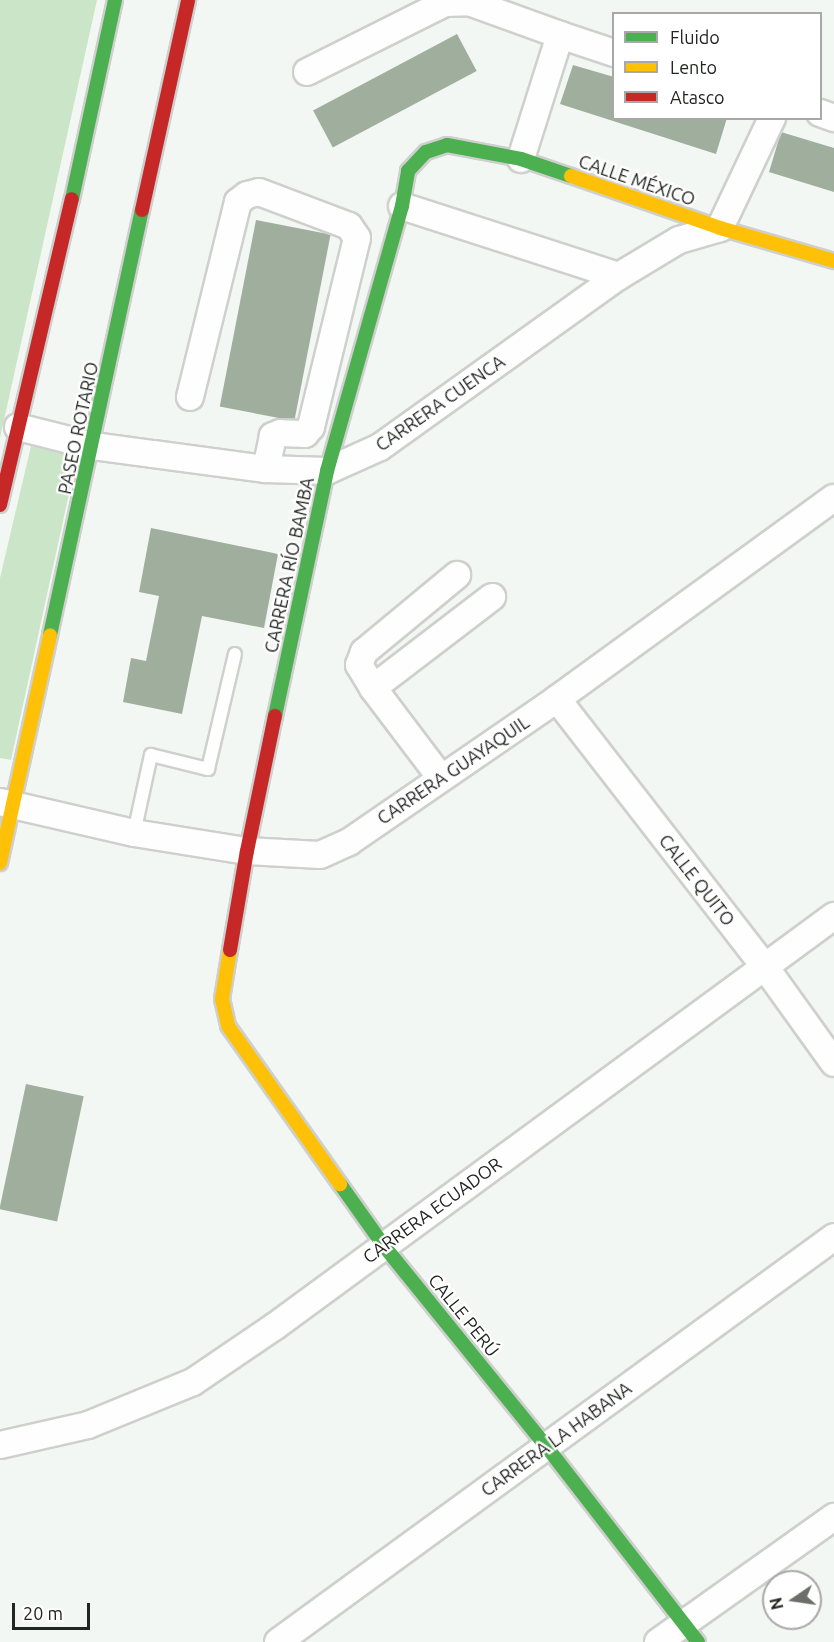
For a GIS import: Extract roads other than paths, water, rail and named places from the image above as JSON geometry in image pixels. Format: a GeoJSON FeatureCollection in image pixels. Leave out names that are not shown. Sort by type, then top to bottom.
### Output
{"type":"FeatureCollection","features":[{"type":"Feature","properties":{"kind":"street"},"geometry":{"type":"LineString","coordinates":[[0,505],[72,199],[115,0]]}},
{"type":"Feature","properties":{"kind":"street","name":"PASEO ROTARIO"},"geometry":{"type":"LineString","coordinates":[[0,863],[7,804],[93,446],[188,0]]}},
{"type":"Feature","properties":{"kind":"street"},"geometry":{"type":"LineString","coordinates":[[307,72],[445,3],[469,2],[560,36],[612,52]]}},
{"type":"Feature","properties":{"kind":"street"},"geometry":{"type":"LineString","coordinates":[[521,159],[560,36]]}},
{"type":"Feature","properties":{"kind":"street"},"geometry":{"type":"LineString","coordinates":[[720,228],[771,120]]}},
{"type":"Feature","properties":{"kind":"street","name":"CALLE MÉXICO"},"geometry":{"type":"LineString","coordinates":[[426,152],[447,145],[521,159],[720,228],[834,261]]}},
{"type":"Feature","properties":{"kind":"street","name":"CARRERA RÍO BAMBA"},"geometry":{"type":"LineString","coordinates":[[222,999],[247,851],[327,471],[402,206],[408,171],[426,152]]}},
{"type":"Feature","properties":{"kind":"street"},"geometry":{"type":"LineString","coordinates":[[190,398],[238,202],[247,195],[259,192],[349,226],[357,238],[311,427],[305,434],[273,435],[266,469]]}},
{"type":"Feature","properties":{"kind":"street"},"geometry":{"type":"LineString","coordinates":[[402,206],[619,276]]}},
{"type":"Feature","properties":{"kind":"street","name":"CARRERA CUENCA"},"geometry":{"type":"LineString","coordinates":[[18,427],[93,446],[266,469],[327,471],[380,447],[619,276],[679,240],[720,228]]}},
{"type":"Feature","properties":{"kind":"street","name":"CARRERA GUAYAQUIL"},"geometry":{"type":"LineString","coordinates":[[7,804],[134,833],[247,851],[320,855],[349,842],[557,699],[834,498]]}},
{"type":"Feature","properties":{"kind":"street"},"geometry":{"type":"LineString","coordinates":[[441,778],[373,688],[359,665],[364,651],[457,575]]}},
{"type":"Feature","properties":{"kind":"street"},"geometry":{"type":"LineString","coordinates":[[373,688],[492,597]]}},
{"type":"Feature","properties":{"kind":"street","name":"CALLE QUITO"},"geometry":{"type":"LineString","coordinates":[[557,699],[765,967],[834,1063]]}},
{"type":"Feature","properties":{"kind":"street","name":"CARRERA ECUADOR"},"geometry":{"type":"LineString","coordinates":[[0,1445],[88,1425],[193,1382],[274,1327],[834,916]]}},
{"type":"Feature","properties":{"kind":"street","name":"CALLE PERÚ"},"geometry":{"type":"LineString","coordinates":[[222,999],[228,1026],[384,1246],[546,1446],[691,1632]]}},
{"type":"Feature","properties":{"kind":"street","name":"CARRERA LA HABANA"},"geometry":{"type":"LineString","coordinates":[[278,1642],[834,1237]]}},
{"type":"Feature","properties":{"kind":"street"},"geometry":{"type":"LineString","coordinates":[[658,1642],[691,1632],[834,1517]]}},
{"type":"Feature","properties":{"kind":"lane"},"geometry":{"type":"LineString","coordinates":[[134,833],[151,755],[208,769],[236,654]]}}]}
